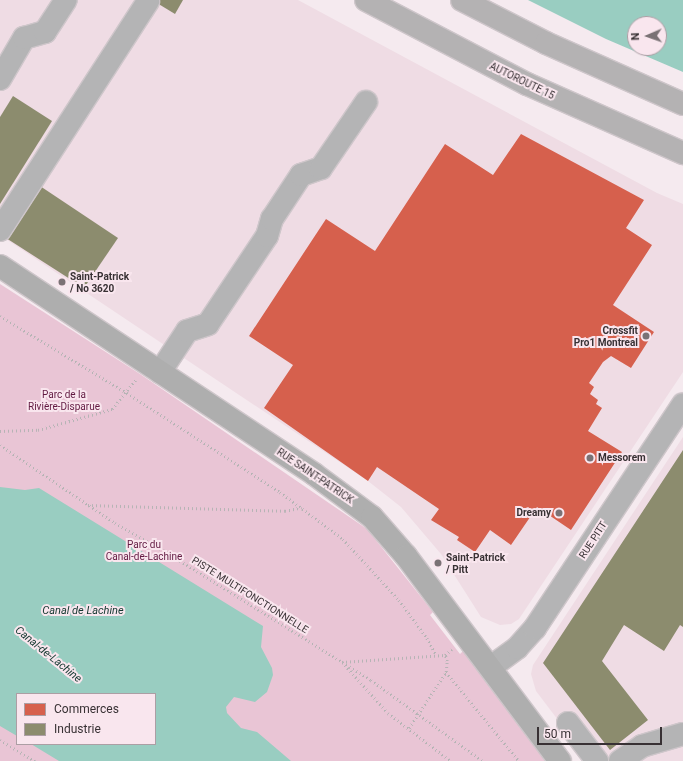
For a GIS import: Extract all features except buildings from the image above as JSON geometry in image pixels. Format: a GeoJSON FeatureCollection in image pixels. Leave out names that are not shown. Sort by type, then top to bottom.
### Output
{"type":"FeatureCollection","features":[{"type":"Feature","properties":{"kind":"highway","name":"AUTOROUTE 15"},"geometry":{"type":"LineString","coordinates":[[366,0],[534,87],[683,153]]}},
{"type":"Feature","properties":{"kind":"highway"},"geometry":{"type":"LineString","coordinates":[[462,0],[546,43],[683,104]]}},
{"type":"Feature","properties":{"kind":"main road","name":"RUE SAINT-PATRICK"},"geometry":{"type":"LineString","coordinates":[[0,266],[150,373],[350,499],[372,517],[406,556],[491,667],[560,761]]}},
{"type":"Feature","properties":{"kind":"street"},"geometry":{"type":"LineString","coordinates":[[0,79],[24,38],[45,32],[66,0]]}},
{"type":"Feature","properties":{"kind":"street"},"geometry":{"type":"LineString","coordinates":[[0,230],[148,1]]}},
{"type":"Feature","properties":{"kind":"street"},"geometry":{"type":"LineString","coordinates":[[150,373],[187,331],[208,324],[267,236],[272,219],[300,175],[321,168],[366,102]]}},
{"type":"Feature","properties":{"kind":"street","name":"RUE PITT"},"geometry":{"type":"LineString","coordinates":[[491,667],[510,654],[535,628],[683,404]]}},
{"type":"Feature","properties":{"kind":"street"},"geometry":{"type":"LineString","coordinates":[[568,723],[597,761]]}},
{"type":"Feature","properties":{"kind":"street"},"geometry":{"type":"LineString","coordinates":[[620,761],[642,746],[683,734]]}},
{"type":"Feature","properties":{"kind":"path"},"geometry":{"type":"LineString","coordinates":[[0,316],[127,393],[302,507],[343,539],[371,567],[427,638],[436,654]]}},
{"type":"Feature","properties":{"kind":"path"},"geometry":{"type":"LineString","coordinates":[[0,431],[30,432],[112,408],[150,373]]}},
{"type":"Feature","properties":{"kind":"path","name":"PISTE MULTIFONCTIONNELLE"},"geometry":{"type":"LineString","coordinates":[[0,446],[88,505],[342,662],[418,713],[483,761]]}},
{"type":"Feature","properties":{"kind":"path"},"geometry":{"type":"LineString","coordinates":[[88,505],[285,511],[302,507]]}},
{"type":"Feature","properties":{"kind":"path"},"geometry":{"type":"LineString","coordinates":[[342,662],[436,654],[445,655],[456,645]]}},
{"type":"Feature","properties":{"kind":"path"},"geometry":{"type":"LineString","coordinates":[[409,728],[446,672],[447,661],[445,655]]}},
{"type":"Feature","properties":{"kind":"path"},"geometry":{"type":"LineString","coordinates":[[342,662],[388,713],[451,761]]}},
{"type":"Feature","properties":{"kind":"path"},"geometry":{"type":"LineString","coordinates":[[446,672],[519,761]]}},
{"type":"Feature","properties":{"kind":"path"},"geometry":{"type":"LineString","coordinates":[[0,740],[35,761]]}},
{"type":"Feature","properties":{"kind":"shaded area"},"geometry":{"type":"Polygon","coordinates":[[[0,0],[298,0],[657,193],[683,204],[683,372],[519,619],[511,624],[500,625],[481,617],[441,554],[401,507],[368,481],[0,235],[0,0]]]}},
{"type":"Feature","properties":{"kind":"shaded area"},"geometry":{"type":"Polygon","coordinates":[[[683,437],[683,761],[589,761],[536,691],[531,674],[533,665],[683,437]]]}},
{"type":"Feature","properties":{"kind":"green space","name":"Parc du Canal-de-Lachine"},"geometry":{"type":"Polygon","coordinates":[[[0,284],[140,374],[367,529],[433,612],[430,615],[460,654],[463,651],[545,761],[0,761],[0,284]]]}},
{"type":"Feature","properties":{"kind":"water"},"geometry":{"type":"Polygon","coordinates":[[[528,0],[683,0],[683,72],[646,56],[667,56],[667,16],[627,16],[627,48],[528,0]]]}},
{"type":"Feature","properties":{"kind":"water","name":"Canal de Lachine"},"geometry":{"type":"Polygon","coordinates":[[[0,487],[25,490],[39,488],[263,626],[261,647],[272,668],[273,675],[267,692],[255,702],[234,697],[226,707],[227,713],[241,728],[257,732],[291,761],[59,761],[33,745],[156,745],[156,693],[16,693],[16,735],[0,726],[0,487]]]}},
{"type":"Feature","properties":{"kind":"place","name":"Saint-Patrick / No 3620"},"geometry":{"type":"Point","coordinates":[62,282]}},
{"type":"Feature","properties":{"kind":"place","name":"Crossfit Pro1 Montreal"},"geometry":{"type":"Point","coordinates":[646,336]}},
{"type":"Feature","properties":{"kind":"place","name":"Messorem"},"geometry":{"type":"Point","coordinates":[590,458]}},
{"type":"Feature","properties":{"kind":"place","name":"Dreamy"},"geometry":{"type":"Point","coordinates":[559,513]}},
{"type":"Feature","properties":{"kind":"place","name":"Saint-Patrick / Pitt"},"geometry":{"type":"Point","coordinates":[438,563]}},
{"type":"Feature","properties":{"kind":"park label","name":"Parc de la Rivière-Disparue"},"geometry":{"type":"Point","coordinates":[64,400]}},
{"type":"Feature","properties":{"kind":"water label","name":"Canal-de-Lachine"},"geometry":{"type":"Point","coordinates":[48,655]}}]}
